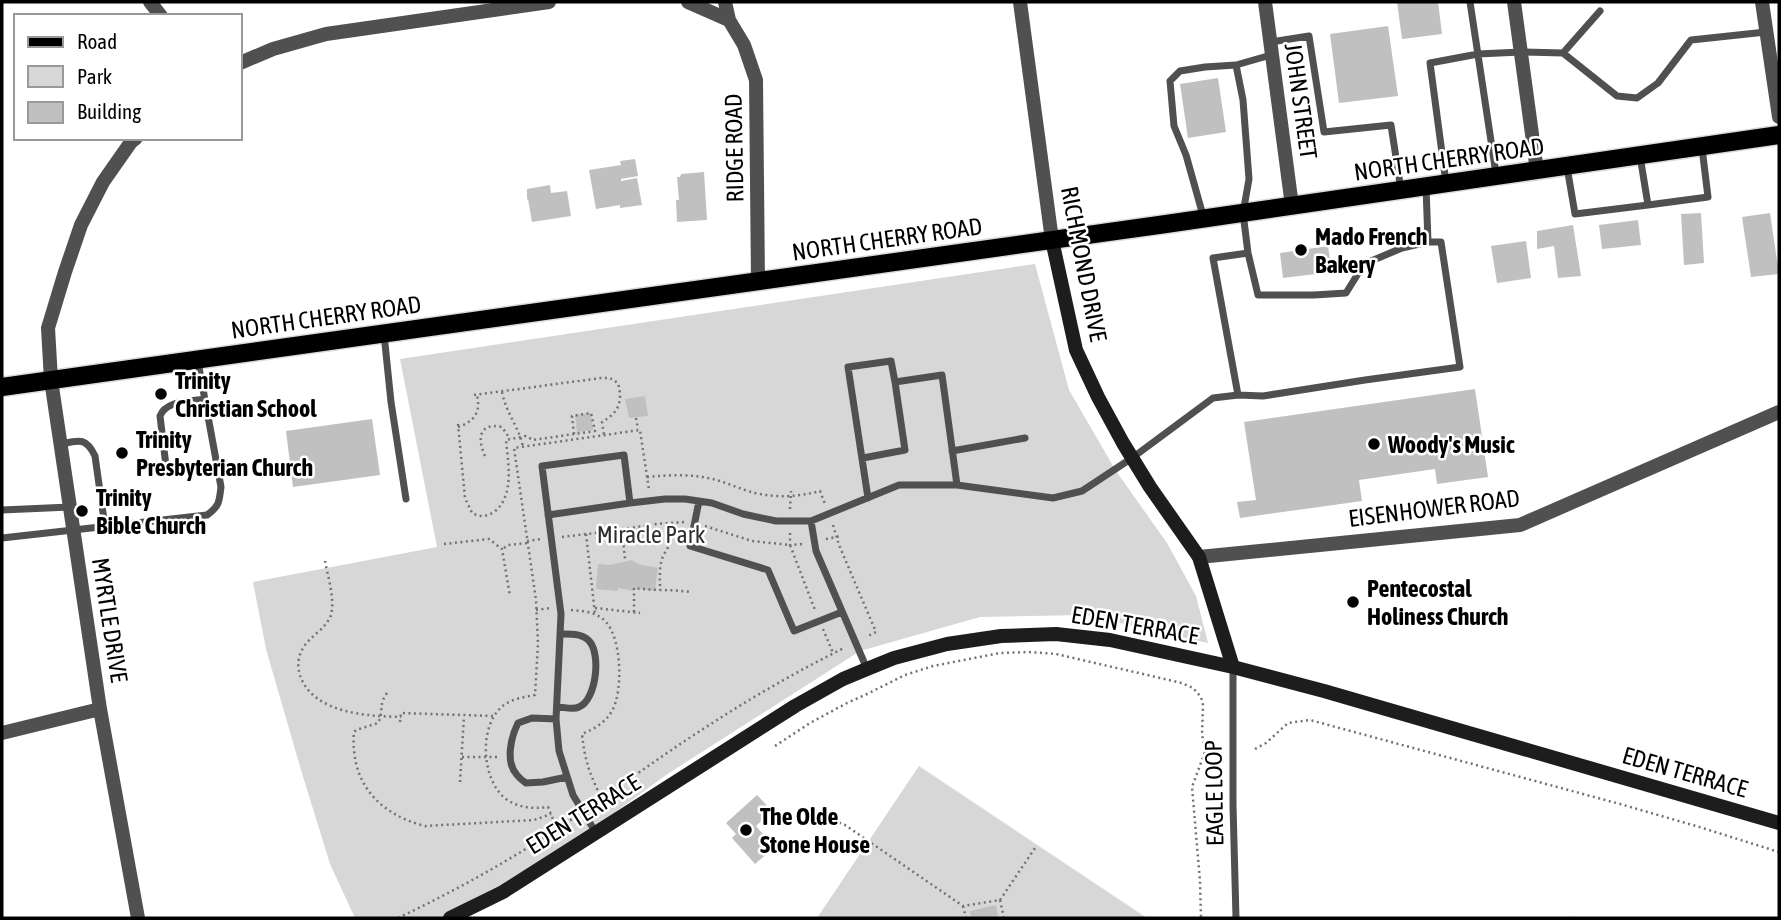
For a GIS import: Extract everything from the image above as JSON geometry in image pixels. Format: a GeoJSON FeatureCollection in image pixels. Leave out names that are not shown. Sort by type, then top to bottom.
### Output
{"type":"FeatureCollection","features":[{"type":"Feature","properties":{"kind":"main road","name":"NORTH CHERRY ROAD"},"geometry":{"type":"LineString","coordinates":[[2,387],[1204,219],[1779,135]]}},
{"type":"Feature","properties":{"kind":"street"},"geometry":{"type":"LineString","coordinates":[[242,62],[273,48],[326,34],[549,2]]}},
{"type":"Feature","properties":{"kind":"street"},"geometry":{"type":"LineString","coordinates":[[688,2],[729,20]]}},
{"type":"Feature","properties":{"kind":"street","name":"RIDGE ROAD"},"geometry":{"type":"LineString","coordinates":[[725,2],[729,20],[744,45],[756,80],[758,282]]}},
{"type":"Feature","properties":{"kind":"street","name":"RICHMOND DRIVE"},"geometry":{"type":"LineString","coordinates":[[1020,2],[1052,240],[1076,350],[1098,397],[1132,458],[1199,556],[1233,667]]}},
{"type":"Feature","properties":{"kind":"street","name":"JOHN STREET"},"geometry":{"type":"LineString","coordinates":[[1265,2],[1293,206]]}},
{"type":"Feature","properties":{"kind":"street"},"geometry":{"type":"LineString","coordinates":[[1514,2],[1537,171]]}},
{"type":"Feature","properties":{"kind":"street"},"geometry":{"type":"LineString","coordinates":[[1762,2],[1779,117]]}},
{"type":"Feature","properties":{"kind":"street","name":"MYRTLE DRIVE"},"geometry":{"type":"LineString","coordinates":[[134,140],[103,182],[81,225],[48,328],[51,380],[100,709],[138,918]]}},
{"type":"Feature","properties":{"kind":"street","name":"EISENHOWER ROAD"},"geometry":{"type":"LineString","coordinates":[[1199,556],[1520,525],[1779,412]]}},
{"type":"Feature","properties":{"kind":"street","name":"EDEN TERRACE"},"geometry":{"type":"LineString","coordinates":[[450,918],[503,892],[795,706],[843,679],[894,658],[947,644],[1001,636],[1056,634],[1110,640],[1233,667],[1779,823]]}},
{"type":"Feature","properties":{"kind":"street"},"geometry":{"type":"LineString","coordinates":[[2,733],[100,709]]}},
{"type":"Feature","properties":{"kind":"lane"},"geometry":{"type":"LineString","coordinates":[[1470,2],[1496,177]]}},
{"type":"Feature","properties":{"kind":"lane"},"geometry":{"type":"LineString","coordinates":[[1563,53],[1600,11]]}},
{"type":"Feature","properties":{"kind":"lane"},"geometry":{"type":"LineString","coordinates":[[1446,183],[1430,63],[1478,54],[1563,53],[1617,96],[1637,98],[1658,83],[1692,40],[1766,32]]}},
{"type":"Feature","properties":{"kind":"lane"},"geometry":{"type":"LineString","coordinates":[[1204,219],[1174,126],[1170,81],[1180,71],[1236,65],[1271,48],[1309,36],[1324,132],[1391,125],[1401,191]]}},
{"type":"Feature","properties":{"kind":"lane"},"geometry":{"type":"LineString","coordinates":[[548,515],[630,503],[685,499],[712,503],[743,514],[776,521],[811,521],[899,485],[957,485],[1053,499],[1082,491],[1213,398],[1263,396],[1460,368],[1441,242],[1402,248],[1364,264],[1346,293],[1258,295],[1248,253],[1243,213],[1249,179],[1243,100],[1236,65]]}},
{"type":"Feature","properties":{"kind":"lane"},"geometry":{"type":"LineString","coordinates":[[1567,166],[1575,214],[1708,197],[1701,146]]}},
{"type":"Feature","properties":{"kind":"lane"},"geometry":{"type":"LineString","coordinates":[[1639,156],[1648,205]]}},
{"type":"Feature","properties":{"kind":"lane"},"geometry":{"type":"LineString","coordinates":[[1426,187],[1429,242]]}},
{"type":"Feature","properties":{"kind":"lane"},"geometry":{"type":"LineString","coordinates":[[1238,395],[1213,258],[1248,253]]}},
{"type":"Feature","properties":{"kind":"lane"},"geometry":{"type":"LineString","coordinates":[[384,334],[406,499]]}},
{"type":"Feature","properties":{"kind":"lane"},"geometry":{"type":"LineString","coordinates":[[2,538],[207,514],[215,509],[221,487],[198,360]]}},
{"type":"Feature","properties":{"kind":"lane"},"geometry":{"type":"LineString","coordinates":[[863,458],[905,450],[891,361],[848,367],[868,498]]}},
{"type":"Feature","properties":{"kind":"lane"},"geometry":{"type":"LineString","coordinates":[[895,382],[942,375],[957,485]]}},
{"type":"Feature","properties":{"kind":"lane"},"geometry":{"type":"LineString","coordinates":[[166,466],[160,415],[162,409],[169,405],[205,399]]}},
{"type":"Feature","properties":{"kind":"lane"},"geometry":{"type":"LineString","coordinates":[[952,451],[1025,438]]}},
{"type":"Feature","properties":{"kind":"lane"},"geometry":{"type":"LineString","coordinates":[[61,444],[77,440],[90,446],[95,456],[105,527]]}},
{"type":"Feature","properties":{"kind":"lane"},"geometry":{"type":"LineString","coordinates":[[596,832],[573,795],[559,751],[556,719],[561,614],[542,466],[624,455],[630,503]]}},
{"type":"Feature","properties":{"kind":"lane"},"geometry":{"type":"LineString","coordinates":[[699,501],[690,546],[768,570],[794,631],[842,611]]}},
{"type":"Feature","properties":{"kind":"lane"},"geometry":{"type":"LineString","coordinates":[[2,510],[70,507]]}},
{"type":"Feature","properties":{"kind":"lane"},"geometry":{"type":"LineString","coordinates":[[811,521],[816,551],[867,669]]}},
{"type":"Feature","properties":{"kind":"lane"},"geometry":{"type":"LineString","coordinates":[[557,706],[577,709],[587,702],[594,688],[596,653],[590,641],[579,634],[560,634]]}},
{"type":"Feature","properties":{"kind":"lane","name":"EAGLE LOOP"},"geometry":{"type":"LineString","coordinates":[[1233,667],[1236,918]]}},
{"type":"Feature","properties":{"kind":"lane"},"geometry":{"type":"LineString","coordinates":[[556,719],[532,718],[518,723],[511,736],[510,754],[514,774],[526,783],[567,777]]}},
{"type":"Feature","properties":{"kind":"path"},"geometry":{"type":"LineString","coordinates":[[574,434],[572,416],[591,413],[593,423],[595,431],[533,440],[530,437],[521,437],[506,440],[509,476],[504,498],[493,513],[474,515],[465,498],[458,425],[470,422],[475,417],[479,404],[476,395],[601,377],[615,380],[620,386],[619,405],[613,415],[603,422],[593,423]]}},
{"type":"Feature","properties":{"kind":"path"},"geometry":{"type":"LineString","coordinates":[[502,391],[523,447]]}},
{"type":"Feature","properties":{"kind":"path"},"geometry":{"type":"LineString","coordinates":[[636,418],[649,492]]}},
{"type":"Feature","properties":{"kind":"path"},"geometry":{"type":"LineString","coordinates":[[603,422],[604,435]]}},
{"type":"Feature","properties":{"kind":"path"},"geometry":{"type":"LineString","coordinates":[[485,456],[479,442],[485,429],[502,427],[510,439]]}},
{"type":"Feature","properties":{"kind":"path"},"geometry":{"type":"LineString","coordinates":[[557,829],[548,807],[522,807],[506,799],[495,785],[486,758],[486,735],[493,716],[506,703],[535,695],[538,644],[536,610],[513,448],[638,430]]}},
{"type":"Feature","properties":{"kind":"path"},"geometry":{"type":"LineString","coordinates":[[647,477],[683,475],[707,478],[772,496],[820,491],[826,506]]}},
{"type":"Feature","properties":{"kind":"path"},"geometry":{"type":"LineString","coordinates":[[789,512],[791,491]]}},
{"type":"Feature","properties":{"kind":"path"},"geometry":{"type":"LineString","coordinates":[[832,522],[876,632],[866,638]]}},
{"type":"Feature","properties":{"kind":"path"},"geometry":{"type":"LineString","coordinates":[[622,530],[625,559]]}},
{"type":"Feature","properties":{"kind":"path"},"geometry":{"type":"LineString","coordinates":[[789,530],[790,545],[805,543]]}},
{"type":"Feature","properties":{"kind":"path"},"geometry":{"type":"LineString","coordinates":[[586,534],[595,614]]}},
{"type":"Feature","properties":{"kind":"path"},"geometry":{"type":"LineString","coordinates":[[623,538],[650,534],[667,537],[669,543],[662,558],[660,590]]}},
{"type":"Feature","properties":{"kind":"path"},"geometry":{"type":"LineString","coordinates":[[822,540],[839,537]]}},
{"type":"Feature","properties":{"kind":"path"},"geometry":{"type":"LineString","coordinates":[[443,544],[489,539],[502,549],[510,596]]}},
{"type":"Feature","properties":{"kind":"path"},"geometry":{"type":"LineString","coordinates":[[502,549],[508,545],[541,539]]}},
{"type":"Feature","properties":{"kind":"path"},"geometry":{"type":"LineString","coordinates":[[326,561],[332,601],[330,618],[300,654],[299,673],[309,691],[329,705],[355,713],[401,720],[401,713],[493,716]]}},
{"type":"Feature","properties":{"kind":"path"},"geometry":{"type":"LineString","coordinates":[[634,612],[634,588],[690,592]]}},
{"type":"Feature","properties":{"kind":"path"},"geometry":{"type":"LineString","coordinates":[[536,610],[551,608]]}},
{"type":"Feature","properties":{"kind":"path"},"geometry":{"type":"LineString","coordinates":[[595,608],[640,613]]}},
{"type":"Feature","properties":{"kind":"path"},"geometry":{"type":"LineString","coordinates":[[594,805],[719,717],[844,648]]}},
{"type":"Feature","properties":{"kind":"path"},"geometry":{"type":"LineString","coordinates":[[775,746],[846,703],[905,675],[933,666],[1000,653],[1056,654],[1182,682],[1193,688],[1201,697],[1203,705],[1204,754],[1192,787],[1201,918]]}},
{"type":"Feature","properties":{"kind":"path"},"geometry":{"type":"LineString","coordinates":[[387,693],[380,702],[378,723],[354,732],[354,754],[357,769],[368,790],[397,816],[425,826],[439,826],[534,820],[551,814]]}},
{"type":"Feature","properties":{"kind":"path"},"geometry":{"type":"LineString","coordinates":[[460,782],[464,716]]}},
{"type":"Feature","properties":{"kind":"path"},"geometry":{"type":"LineString","coordinates":[[1255,749],[1288,723],[1310,720],[1620,804],[1779,852]]}},
{"type":"Feature","properties":{"kind":"path"},"geometry":{"type":"LineString","coordinates":[[1204,754],[1213,753]]}},
{"type":"Feature","properties":{"kind":"path"},"geometry":{"type":"LineString","coordinates":[[462,757],[486,758]]}},
{"type":"Feature","properties":{"kind":"path"},"geometry":{"type":"LineString","coordinates":[[797,819],[821,815],[845,825],[963,906],[966,918]]}},
{"type":"Feature","properties":{"kind":"path"},"geometry":{"type":"LineString","coordinates":[[398,918],[451,893],[572,819]]}},
{"type":"Feature","properties":{"kind":"path"},"geometry":{"type":"LineString","coordinates":[[1004,918],[1000,900],[1034,848]]}},
{"type":"Feature","properties":{"kind":"path"},"geometry":{"type":"LineString","coordinates":[[963,906],[1000,900]]}},
{"type":"Feature","properties":{"kind":"green space","name":"Miracle Park"},"geometry":{"type":"Polygon","coordinates":[[[1035,264],[1069,390],[1116,471],[1167,543],[1196,596],[1208,643],[1084,615],[980,617],[860,651],[666,775],[531,874],[444,918],[355,918],[330,864],[301,770],[266,649],[253,582],[437,547],[400,359],[1035,264]]]}},
{"type":"Feature","properties":{"kind":"green space"},"geometry":{"type":"Polygon","coordinates":[[[919,766],[1147,918],[817,918],[919,766]]]}},
{"type":"Feature","properties":{"kind":"building"},"geometry":{"type":"Polygon","coordinates":[[[1397,2],[1438,2],[1442,34],[1402,39],[1397,2]]]}},
{"type":"Feature","properties":{"kind":"building"},"geometry":{"type":"Polygon","coordinates":[[[1388,26],[1398,96],[1339,103],[1330,34],[1388,26]]]}},
{"type":"Feature","properties":{"kind":"building"},"geometry":{"type":"Polygon","coordinates":[[[1218,78],[1226,132],[1188,138],[1180,84],[1218,78]]]}},
{"type":"Feature","properties":{"kind":"building"},"geometry":{"type":"Polygon","coordinates":[[[635,159],[638,176],[621,181],[637,178],[642,205],[596,209],[589,170],[621,165],[620,161],[635,159]]]}},
{"type":"Feature","properties":{"kind":"building"},"geometry":{"type":"Polygon","coordinates":[[[704,172],[707,220],[677,222],[677,177],[681,174],[704,172]]]}},
{"type":"Feature","properties":{"kind":"building"},"geometry":{"type":"Polygon","coordinates":[[[550,185],[551,193],[567,191],[571,216],[532,222],[527,189],[550,185]]]}},
{"type":"Feature","properties":{"kind":"building"},"geometry":{"type":"Polygon","coordinates":[[[1701,213],[1704,263],[1684,265],[1681,214],[1701,213]]]}},
{"type":"Feature","properties":{"kind":"building"},"geometry":{"type":"Polygon","coordinates":[[[1770,213],[1779,274],[1751,277],[1742,217],[1770,213]]]}},
{"type":"Feature","properties":{"kind":"building"},"geometry":{"type":"Polygon","coordinates":[[[1638,220],[1641,245],[1602,249],[1599,225],[1638,220]]]}},
{"type":"Feature","properties":{"kind":"building"},"geometry":{"type":"Polygon","coordinates":[[[1573,225],[1581,276],[1558,278],[1554,246],[1537,249],[1537,231],[1573,225]]]}},
{"type":"Feature","properties":{"kind":"building"},"geometry":{"type":"Polygon","coordinates":[[[1526,241],[1531,278],[1497,283],[1491,246],[1526,241]]]}},
{"type":"Feature","properties":{"kind":"building"},"geometry":{"type":"Polygon","coordinates":[[[1328,246],[1332,272],[1283,278],[1280,253],[1328,246]]]}},
{"type":"Feature","properties":{"kind":"building"},"geometry":{"type":"Polygon","coordinates":[[[1475,389],[1488,477],[1437,484],[1435,469],[1359,480],[1362,501],[1240,518],[1237,502],[1256,500],[1244,422],[1475,389]]]}},
{"type":"Feature","properties":{"kind":"building"},"geometry":{"type":"Polygon","coordinates":[[[645,396],[648,416],[629,418],[625,399],[645,396]]]}},
{"type":"Feature","properties":{"kind":"building"},"geometry":{"type":"Polygon","coordinates":[[[591,413],[593,430],[577,432],[575,415],[591,413]]]}},
{"type":"Feature","properties":{"kind":"building"},"geometry":{"type":"Polygon","coordinates":[[[372,419],[380,475],[293,487],[286,431],[372,419]]]}},
{"type":"Feature","properties":{"kind":"building"},"geometry":{"type":"Polygon","coordinates":[[[632,560],[658,568],[655,591],[634,588],[634,591],[618,588],[618,591],[596,589],[598,564],[609,565],[632,560]]]}},
{"type":"Feature","properties":{"kind":"building","name":"The Olde Stone House"},"geometry":{"type":"Polygon","coordinates":[[[757,795],[772,811],[756,826],[769,841],[766,844],[771,850],[755,864],[732,838],[736,834],[726,823],[757,795]]]}},
{"type":"Feature","properties":{"kind":"building"},"geometry":{"type":"Polygon","coordinates":[[[996,905],[998,918],[971,918],[970,911],[996,905]]]}},
{"type":"Feature","properties":{"kind":"place","name":"Mado French Bakery"},"geometry":{"type":"Point","coordinates":[1301,250]}},
{"type":"Feature","properties":{"kind":"place","name":"Trinity Christian School"},"geometry":{"type":"Point","coordinates":[161,394]}},
{"type":"Feature","properties":{"kind":"place","name":"Woody's Music"},"geometry":{"type":"Point","coordinates":[1374,444]}},
{"type":"Feature","properties":{"kind":"place","name":"Trinity Presbyterian Church"},"geometry":{"type":"Point","coordinates":[122,453]}},
{"type":"Feature","properties":{"kind":"place","name":"Trinity Bible Church"},"geometry":{"type":"Point","coordinates":[82,511]}},
{"type":"Feature","properties":{"kind":"place","name":"Pentecostal Holiness Church"},"geometry":{"type":"Point","coordinates":[1353,602]}},
{"type":"Feature","properties":{"kind":"place","name":"The Olde Stone House"},"geometry":{"type":"Point","coordinates":[746,830]}}]}
